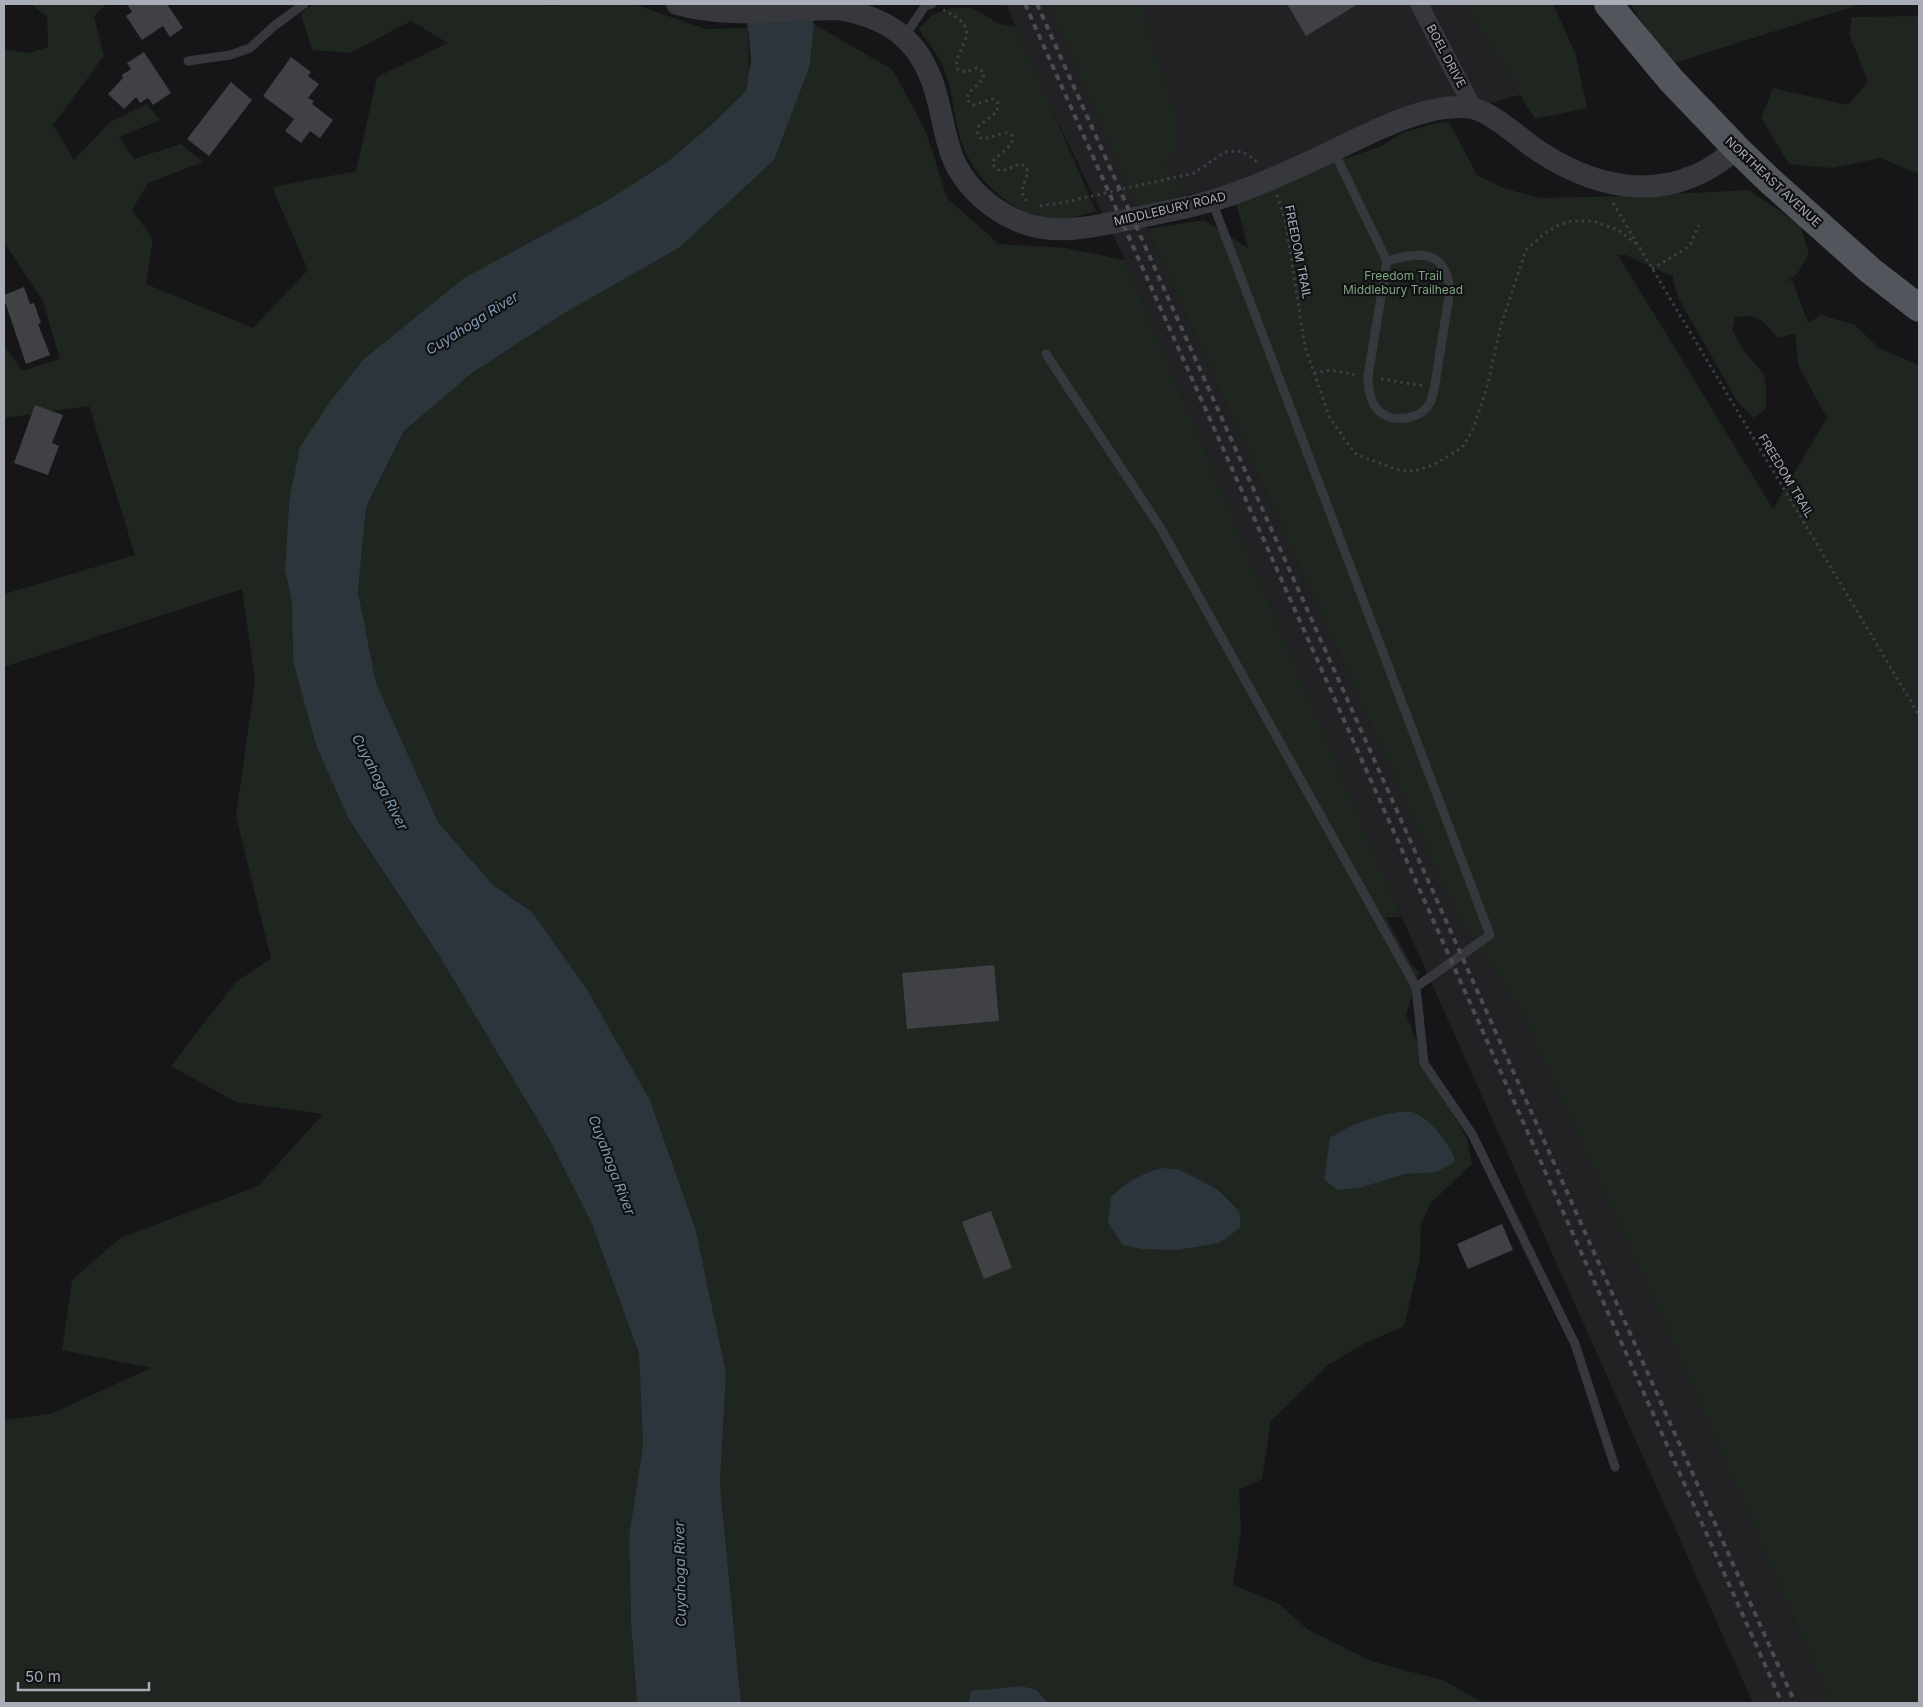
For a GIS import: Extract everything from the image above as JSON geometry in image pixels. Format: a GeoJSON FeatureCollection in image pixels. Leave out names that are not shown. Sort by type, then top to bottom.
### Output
{"type":"FeatureCollection","features":[{"type":"Feature","properties":{"kind":"main road","name":"NORTHEAST AVENUE"},"geometry":{"type":"LineString","coordinates":[[1608,4],[1671,80],[1737,149],[1871,271],[1919,308]]}},
{"type":"Feature","properties":{"kind":"street","name":"MIDDLEBURY ROAD"},"geometry":{"type":"LineString","coordinates":[[677,4],[702,10],[726,12],[829,9],[855,12],[882,21],[904,37],[919,54],[926,66],[936,93],[956,165],[975,192],[988,204],[1016,220],[1040,228],[1068,230],[1212,201],[1269,180],[1386,126],[1417,114],[1447,107],[1473,108],[1493,119],[1557,163],[1581,174],[1615,184],[1640,187],[1668,185],[1702,173],[1737,149]]}},
{"type":"Feature","properties":{"kind":"street","name":"BOEL DRIVE"},"geometry":{"type":"LineString","coordinates":[[1419,4],[1473,108]]}},
{"type":"Feature","properties":{"kind":"lane"},"geometry":{"type":"LineString","coordinates":[[188,61],[230,55],[250,48],[274,26],[304,4]]}},
{"type":"Feature","properties":{"kind":"lane"},"geometry":{"type":"LineString","coordinates":[[904,37],[925,6],[931,4]]}},
{"type":"Feature","properties":{"kind":"lane"},"geometry":{"type":"LineString","coordinates":[[1333,150],[1387,261],[1368,376],[1368,392],[1382,414],[1395,418],[1408,418],[1419,414],[1430,404],[1450,290],[1448,276],[1441,263],[1422,254],[1387,261]]}},
{"type":"Feature","properties":{"kind":"lane"},"geometry":{"type":"LineString","coordinates":[[1212,201],[1490,935],[1416,988]]}},
{"type":"Feature","properties":{"kind":"lane"},"geometry":{"type":"LineString","coordinates":[[1046,354],[1160,527],[1416,988],[1424,1063],[1472,1134],[1575,1344],[1615,1467]]}},
{"type":"Feature","properties":{"kind":"path","name":"FREEDOM TRAIL"},"geometry":{"type":"LineString","coordinates":[[931,4],[956,16],[964,24],[967,37],[957,60],[958,70],[966,72],[977,68],[984,72],[983,80],[971,90],[967,95],[967,100],[969,104],[973,105],[993,99],[998,103],[997,112],[979,126],[978,134],[981,138],[986,139],[1007,132],[1011,134],[1013,139],[1012,145],[993,161],[993,166],[1000,171],[1020,164],[1025,166],[1028,171],[1022,190],[1023,197],[1028,202],[1037,206],[1061,204],[1194,173],[1225,152],[1240,151],[1250,156],[1262,167],[1277,195],[1285,220],[1305,347],[1329,416],[1356,455],[1399,470],[1415,471],[1432,465],[1462,448],[1474,427],[1488,383],[1501,325],[1526,250],[1545,233],[1571,221],[1593,221],[1618,230],[1639,246]]}},
{"type":"Feature","properties":{"kind":"path","name":"FREEDOM TRAIL"},"geometry":{"type":"LineString","coordinates":[[1599,180],[1919,715]]}},
{"type":"Feature","properties":{"kind":"path"},"geometry":{"type":"LineString","coordinates":[[1652,268],[1685,249],[1691,242],[1699,225]]}},
{"type":"Feature","properties":{"kind":"shaded area"},"geometry":{"type":"Polygon","coordinates":[[[1006,4],[1464,4],[1520,95],[1473,108],[1447,107],[1292,170],[1137,207],[1458,919],[1492,965],[1524,1020],[1675,1348],[1830,1703],[1753,1703],[1402,917],[1125,260],[1040,85],[1006,4]]]}},
{"type":"Feature","properties":{"kind":"green space"},"geometry":{"type":"Polygon","coordinates":[[[31,4],[106,4],[94,16],[104,56],[53,125],[74,160],[110,122],[147,104],[160,120],[119,137],[134,159],[181,144],[203,162],[148,183],[132,210],[153,239],[146,284],[253,328],[308,270],[272,187],[356,171],[377,77],[448,43],[411,21],[350,53],[312,50],[301,14],[313,4],[546,4],[550,6],[633,4],[706,29],[748,28],[749,71],[746,91],[711,125],[667,162],[608,200],[464,278],[289,502],[285,569],[292,605],[293,661],[316,745],[348,818],[440,957],[549,1139],[592,1224],[639,1354],[643,1445],[629,1536],[631,1623],[637,1703],[4,1703],[4,1420],[50,1414],[151,1368],[62,1350],[72,1280],[120,1238],[258,1186],[323,1114],[236,1102],[171,1066],[235,983],[271,958],[236,816],[255,681],[242,589],[4,667],[4,594],[135,555],[89,406],[4,418],[4,345],[22,371],[60,359],[43,301],[4,242],[4,49],[29,53],[48,47],[47,17],[31,4]]]}},
{"type":"Feature","properties":{"kind":"green space"},"geometry":{"type":"Polygon","coordinates":[[[1049,4],[1144,4],[1144,13],[1153,47],[1176,111],[1177,146],[1164,163],[1186,196],[1137,207],[1049,4]]]}},
{"type":"Feature","properties":{"kind":"green space"},"geometry":{"type":"Polygon","coordinates":[[[1464,4],[1553,4],[1576,55],[1587,108],[1535,119],[1464,4]]]}},
{"type":"Feature","properties":{"kind":"green space"},"geometry":{"type":"Polygon","coordinates":[[[1630,4],[1861,4],[1671,64],[1630,4]]]}},
{"type":"Feature","properties":{"kind":"green space"},"geometry":{"type":"Polygon","coordinates":[[[951,8],[972,8],[1000,24],[1016,27],[1096,211],[1059,219],[1044,218],[1014,206],[989,186],[978,173],[969,160],[963,146],[946,75],[940,60],[919,29],[932,15],[951,8]]]}},
{"type":"Feature","properties":{"kind":"green space"},"geometry":{"type":"Polygon","coordinates":[[[1919,16],[1919,174],[1880,158],[1833,168],[1789,164],[1761,118],[1773,88],[1848,105],[1868,82],[1849,34],[1852,17],[1919,16]]]}},
{"type":"Feature","properties":{"kind":"green space"},"geometry":{"type":"Polygon","coordinates":[[[814,24],[893,70],[926,132],[947,198],[999,244],[1066,248],[1125,260],[1402,917],[1386,917],[1412,966],[1419,972],[1406,1015],[1428,1069],[1467,1139],[1472,1164],[1431,1203],[1421,1224],[1420,1259],[1404,1326],[1365,1343],[1328,1365],[1271,1421],[1262,1479],[1239,1490],[1241,1530],[1233,1585],[1279,1604],[1307,1629],[1371,1661],[1445,1681],[1483,1703],[1049,1703],[1035,1689],[1020,1686],[971,1691],[968,1703],[741,1703],[720,1484],[726,1373],[696,1231],[650,1100],[532,912],[492,884],[438,822],[376,683],[358,592],[366,507],[404,431],[472,373],[566,312],[810,65],[814,24]]]}},
{"type":"Feature","properties":{"kind":"green space","name":"Freedom Trail Middlebury Trailhead"},"geometry":{"type":"Polygon","coordinates":[[[1449,122],[1477,175],[1503,188],[1540,198],[1749,190],[1800,225],[1809,254],[1797,274],[1782,284],[1792,279],[1808,323],[1821,315],[1855,325],[1879,348],[1919,365],[1919,1703],[1830,1703],[1675,1348],[1524,1020],[1492,965],[1458,919],[1147,229],[1204,220],[1248,248],[1234,194],[1380,147],[1404,132],[1433,124],[1449,122]],[[1618,255],[1773,509],[1827,418],[1798,365],[1795,333],[1778,338],[1760,320],[1743,316],[1735,317],[1732,330],[1745,352],[1764,375],[1766,408],[1754,418],[1737,401],[1679,299],[1673,275],[1669,275],[1626,255],[1618,255]]]}},
{"type":"Feature","properties":{"kind":"water","name":"Cuyahoga River"},"geometry":{"type":"Polygon","coordinates":[[[740,4],[808,4],[814,24],[810,65],[774,160],[680,247],[566,312],[472,373],[404,431],[366,507],[358,592],[376,683],[438,822],[492,884],[532,912],[586,988],[650,1100],[696,1231],[726,1373],[720,1484],[741,1703],[637,1703],[631,1623],[629,1536],[643,1445],[639,1354],[592,1224],[549,1139],[440,957],[348,818],[316,745],[293,661],[292,605],[285,569],[289,502],[300,447],[329,403],[363,360],[464,278],[608,200],[667,162],[711,125],[746,91],[751,60],[748,28],[740,4]]]}},
{"type":"Feature","properties":{"kind":"water"},"geometry":{"type":"Polygon","coordinates":[[[1399,1112],[1413,1112],[1427,1121],[1445,1141],[1455,1162],[1436,1172],[1405,1174],[1359,1188],[1337,1190],[1324,1179],[1330,1138],[1363,1121],[1399,1112]]]}},
{"type":"Feature","properties":{"kind":"water"},"geometry":{"type":"Polygon","coordinates":[[[1162,1168],[1180,1170],[1217,1189],[1238,1210],[1240,1228],[1219,1243],[1177,1250],[1142,1249],[1123,1245],[1108,1223],[1111,1197],[1134,1179],[1162,1168]]]}},
{"type":"Feature","properties":{"kind":"water"},"geometry":{"type":"Polygon","coordinates":[[[1020,1686],[1035,1689],[1049,1703],[968,1703],[971,1691],[1020,1686]]]}},
{"type":"Feature","properties":{"kind":"building"},"geometry":{"type":"Polygon","coordinates":[[[127,4],[167,4],[183,28],[170,37],[163,26],[142,40],[126,16],[132,12],[127,4]]]}},
{"type":"Feature","properties":{"kind":"building"},"geometry":{"type":"Polygon","coordinates":[[[1287,4],[1358,4],[1306,36],[1287,4]]]}},
{"type":"Feature","properties":{"kind":"building"},"geometry":{"type":"Polygon","coordinates":[[[144,52],[171,93],[153,105],[148,98],[140,103],[136,97],[124,109],[108,94],[123,78],[122,75],[131,69],[127,63],[144,52]]]}},
{"type":"Feature","properties":{"kind":"building"},"geometry":{"type":"Polygon","coordinates":[[[291,57],[311,72],[308,76],[319,84],[308,98],[314,101],[312,104],[333,120],[320,138],[310,131],[301,143],[285,131],[294,119],[263,96],[291,57]]]}},
{"type":"Feature","properties":{"kind":"building"},"geometry":{"type":"Polygon","coordinates":[[[231,82],[252,100],[209,156],[187,139],[231,82]]]}},
{"type":"Feature","properties":{"kind":"building"},"geometry":{"type":"Polygon","coordinates":[[[24,287],[30,304],[34,303],[41,323],[38,324],[50,355],[26,364],[4,299],[4,295],[24,287]]]}},
{"type":"Feature","properties":{"kind":"building"},"geometry":{"type":"Polygon","coordinates":[[[35,405],[63,415],[52,443],[59,446],[48,475],[14,463],[35,405]]]}},
{"type":"Feature","properties":{"kind":"building"},"geometry":{"type":"Polygon","coordinates":[[[994,965],[999,1021],[907,1029],[902,973],[994,965]]]}},
{"type":"Feature","properties":{"kind":"building"},"geometry":{"type":"Polygon","coordinates":[[[991,1211],[1012,1268],[984,1279],[962,1222],[991,1211]]]}},
{"type":"Feature","properties":{"kind":"building"},"geometry":{"type":"Polygon","coordinates":[[[1502,1224],[1513,1250],[1468,1269],[1457,1244],[1502,1224]]]}},
{"type":"Feature","properties":{"kind":"railway"},"geometry":{"type":"LineString","coordinates":[[1025,4],[1782,1703]]}},
{"type":"Feature","properties":{"kind":"railway"},"geometry":{"type":"LineString","coordinates":[[1037,4],[1795,1703]]}}]}
